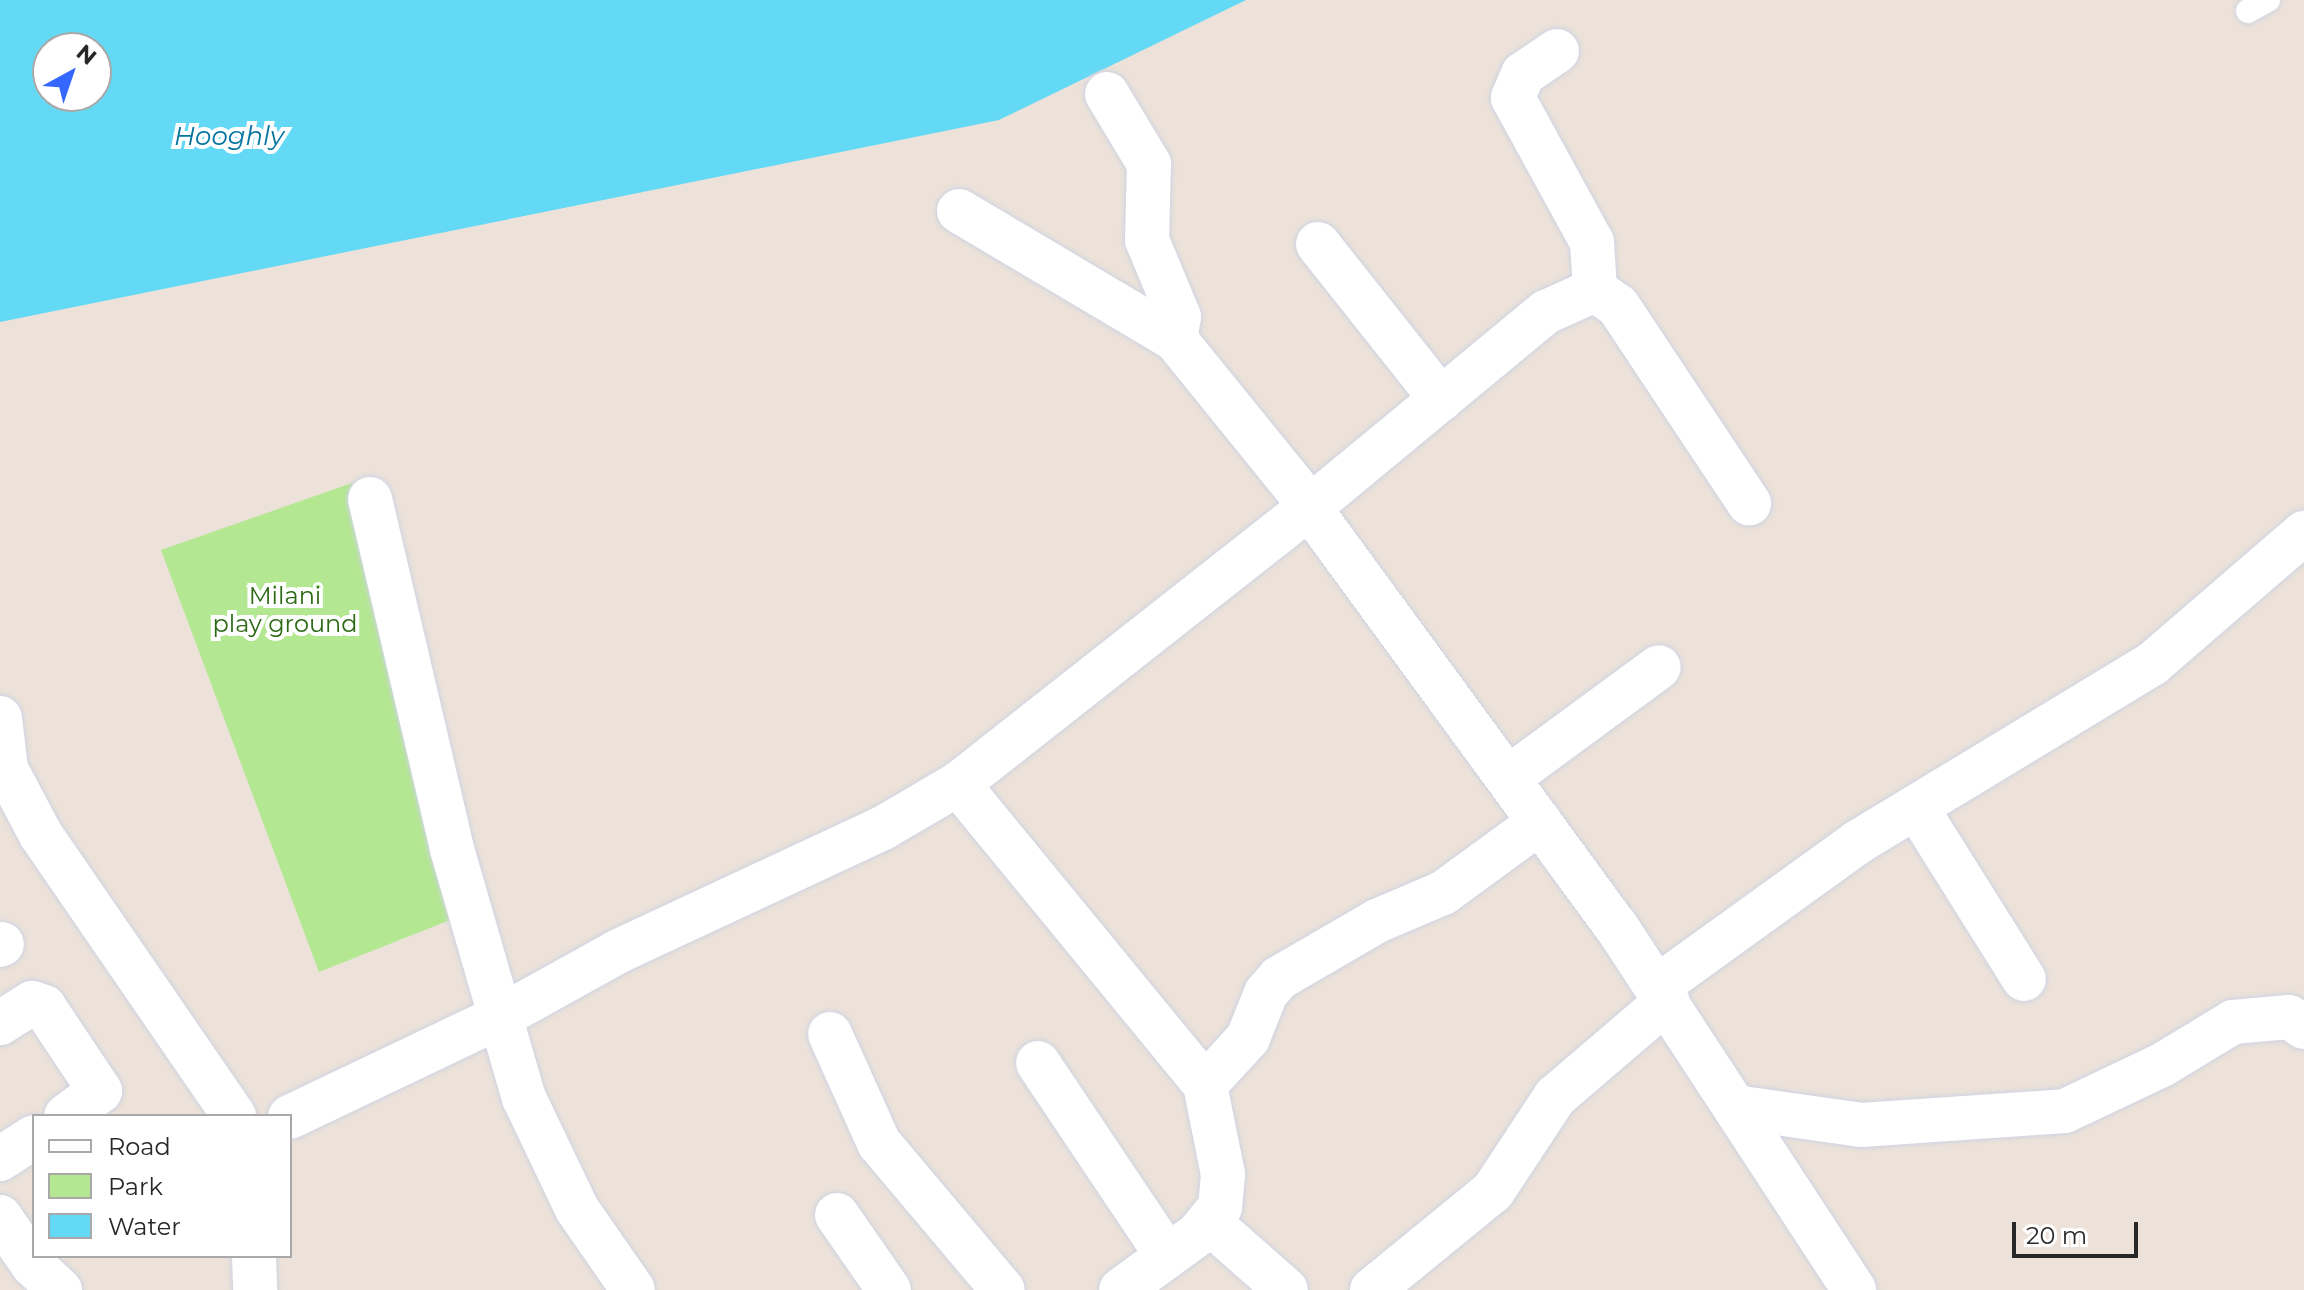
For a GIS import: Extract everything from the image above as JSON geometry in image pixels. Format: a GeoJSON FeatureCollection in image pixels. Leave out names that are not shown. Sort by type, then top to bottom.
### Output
{"type":"FeatureCollection","features":[{"type":"Feature","properties":{"kind":"street"},"geometry":{"type":"LineString","coordinates":[[1557,51],[1523,74],[1513,98],[1592,242],[1595,290]]}},
{"type":"Feature","properties":{"kind":"street"},"geometry":{"type":"LineString","coordinates":[[1107,94],[1149,164],[1147,240],[1179,317],[1175,339]]}},
{"type":"Feature","properties":{"kind":"street"},"geometry":{"type":"LineString","coordinates":[[959,211],[1175,339],[1307,510],[1322,525],[1540,822],[1662,994],[1854,1290]]}},
{"type":"Feature","properties":{"kind":"street"},"geometry":{"type":"LineString","coordinates":[[1318,244],[1441,399]]}},
{"type":"Feature","properties":{"kind":"street"},"geometry":{"type":"LineString","coordinates":[[292,1116],[498,1018],[619,951],[883,828],[958,784],[1307,510],[1546,312],[1595,290]]}},
{"type":"Feature","properties":{"kind":"street"},"geometry":{"type":"LineString","coordinates":[[1595,290],[1618,306],[1749,503]]}},
{"type":"Feature","properties":{"kind":"street"},"geometry":{"type":"LineString","coordinates":[[370,499],[426,743],[498,1018],[537,1132],[558,1175],[633,1290]]}},
{"type":"Feature","properties":{"kind":"street"},"geometry":{"type":"LineString","coordinates":[[1372,1290],[1493,1191],[1555,1097],[1662,994],[1858,842],[2152,664],[2304,533]]}},
{"type":"Feature","properties":{"kind":"street"},"geometry":{"type":"LineString","coordinates":[[1508,778],[1659,667]]}},
{"type":"Feature","properties":{"kind":"street"},"geometry":{"type":"LineString","coordinates":[[0,718],[6,769],[41,835],[233,1114]]}},
{"type":"Feature","properties":{"kind":"street"},"geometry":{"type":"LineString","coordinates":[[958,784],[1205,1085],[1223,1174],[1220,1207],[1210,1223],[1121,1290]]}},
{"type":"Feature","properties":{"kind":"street"},"geometry":{"type":"LineString","coordinates":[[1916,807],[2024,979]]}},
{"type":"Feature","properties":{"kind":"street"},"geometry":{"type":"LineString","coordinates":[[1205,1085],[1248,1038],[1266,993],[1279,978],[1377,921],[1443,893],[1540,822]]}},
{"type":"Feature","properties":{"kind":"street"},"geometry":{"type":"LineString","coordinates":[[0,1023],[32,1003],[44,1007],[100,1091],[69,1114]]}},
{"type":"Feature","properties":{"kind":"street"},"geometry":{"type":"LineString","coordinates":[[1735,1107],[1861,1125],[2065,1111],[2162,1065],[2233,1022],[2299,1016]]}},
{"type":"Feature","properties":{"kind":"street"},"geometry":{"type":"LineString","coordinates":[[830,1034],[879,1143],[1003,1290]]}},
{"type":"Feature","properties":{"kind":"street"},"geometry":{"type":"LineString","coordinates":[[1038,1063],[1167,1256]]}},
{"type":"Feature","properties":{"kind":"street"},"geometry":{"type":"LineString","coordinates":[[0,1159],[32,1138]]}},
{"type":"Feature","properties":{"kind":"street"},"geometry":{"type":"LineString","coordinates":[[837,1215],[889,1290]]}},
{"type":"Feature","properties":{"kind":"street"},"geometry":{"type":"LineString","coordinates":[[0,1217],[33,1265],[60,1290]]}},
{"type":"Feature","properties":{"kind":"street"},"geometry":{"type":"LineString","coordinates":[[1210,1223],[1286,1290]]}},
{"type":"Feature","properties":{"kind":"street"},"geometry":{"type":"LineString","coordinates":[[254,1258],[255,1290]]}},
{"type":"Feature","properties":{"kind":"green space","name":"Milani play ground"},"geometry":{"type":"Polygon","coordinates":[[[352,483],[460,916],[319,972],[161,550],[352,483]]]}},
{"type":"Feature","properties":{"kind":"water","name":"Hooghly"},"geometry":{"type":"Polygon","coordinates":[[[0,0],[1246,0],[999,120],[0,322],[0,0]]]}}]}
